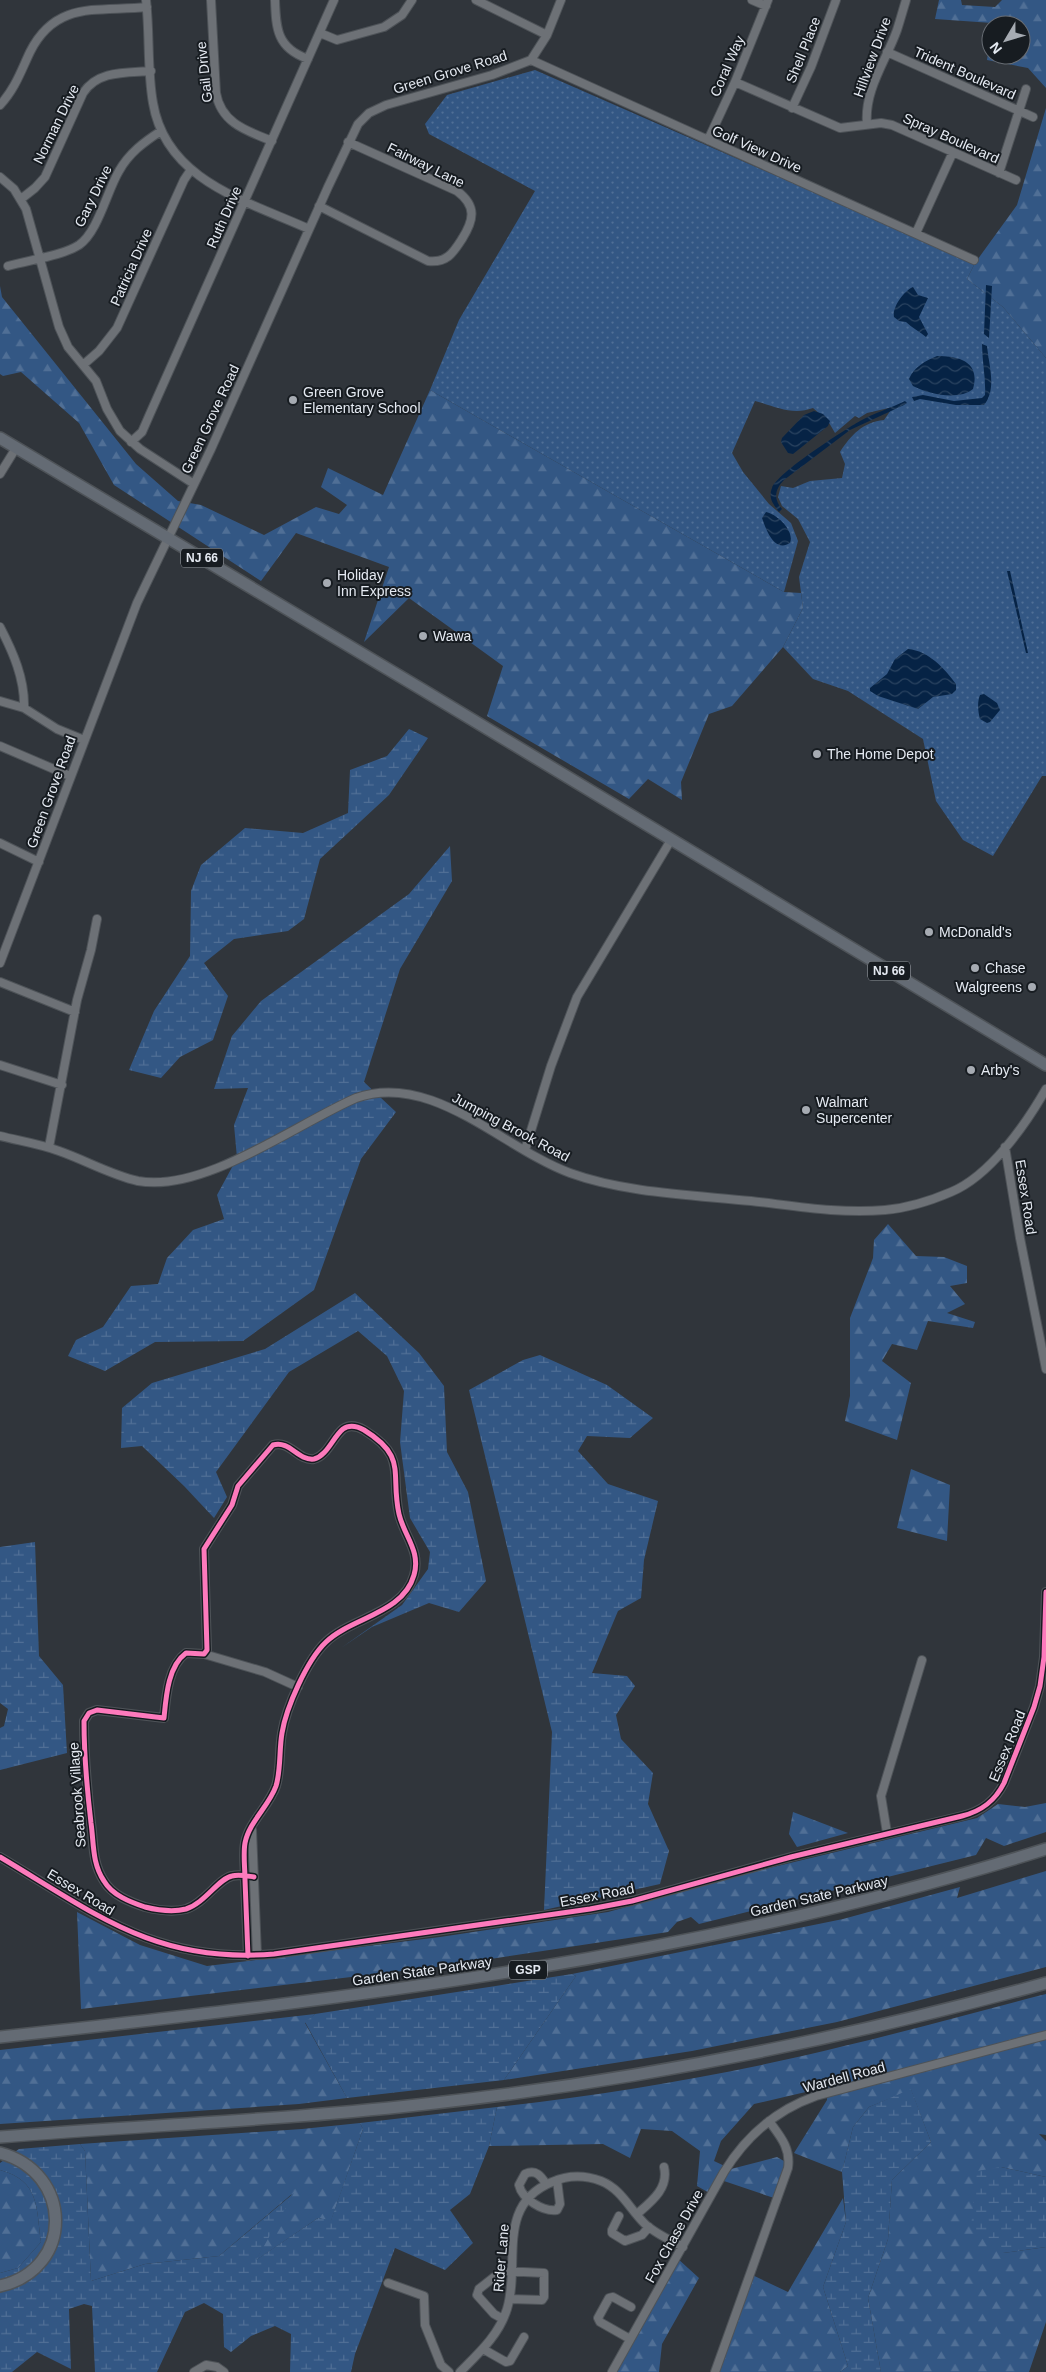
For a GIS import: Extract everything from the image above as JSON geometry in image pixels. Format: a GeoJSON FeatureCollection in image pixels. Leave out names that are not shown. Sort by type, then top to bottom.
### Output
{"type":"FeatureCollection","features":[{"type":"Feature","properties":{"kind":"highway","name":"NJ 66"},"geometry":{"type":"LineString","coordinates":[[0,438],[1046,1065]]}},
{"type":"Feature","properties":{"kind":"highway","name":"Garden State Parkway"},"geometry":{"type":"LineString","coordinates":[[0,2037],[352,1997],[568,1963],[726,1932],[859,1902],[946,1880],[1046,1849]]}},
{"type":"Feature","properties":{"kind":"highway"},"geometry":{"type":"LineString","coordinates":[[0,2137],[283,2118],[438,2103],[561,2086],[715,2060],[806,2042],[927,2014],[1046,1983]]}},
{"type":"Feature","properties":{"kind":"highway"},"geometry":{"type":"LineString","coordinates":[[0,2153],[26,2164],[41,2178],[52,2198],[56,2220],[53,2242],[44,2259],[23,2277],[0,2286]]}},
{"type":"Feature","properties":{"kind":"street","name":"Gail Drive"},"geometry":{"type":"LineString","coordinates":[[211,0],[216,93],[219,106],[237,126],[272,142]]}},
{"type":"Feature","properties":{"kind":"street"},"geometry":{"type":"LineString","coordinates":[[275,0],[277,26],[282,40],[293,52],[308,59]]}},
{"type":"Feature","properties":{"kind":"street","name":"Ruth Drive"},"geometry":{"type":"LineString","coordinates":[[131,442],[142,432],[334,0]]}},
{"type":"Feature","properties":{"kind":"street"},"geometry":{"type":"LineString","coordinates":[[320,33],[337,40],[384,27],[402,15],[412,0]]}},
{"type":"Feature","properties":{"kind":"street"},"geometry":{"type":"LineString","coordinates":[[476,0],[547,35]]}},
{"type":"Feature","properties":{"kind":"street"},"geometry":{"type":"LineString","coordinates":[[531,60],[547,35],[561,0]]}},
{"type":"Feature","properties":{"kind":"street"},"geometry":{"type":"LineString","coordinates":[[752,0],[767,3]]}},
{"type":"Feature","properties":{"kind":"street","name":"Shell Place"},"geometry":{"type":"LineString","coordinates":[[792,108],[811,67],[836,0]]}},
{"type":"Feature","properties":{"kind":"street","name":"Hillview Drive"},"geometry":{"type":"LineString","coordinates":[[867,124],[866,114],[871,91],[897,31],[906,0]]}},
{"type":"Feature","properties":{"kind":"street","name":"Coral Way"},"geometry":{"type":"LineString","coordinates":[[708,140],[735,82],[767,3]]}},
{"type":"Feature","properties":{"kind":"street"},"geometry":{"type":"LineString","coordinates":[[0,105],[15,86],[39,35],[56,20],[82,11],[147,4],[153,103],[161,131],[172,151],[190,171],[211,185],[309,229]]}},
{"type":"Feature","properties":{"kind":"street","name":"Trident Boulevard"},"geometry":{"type":"LineString","coordinates":[[887,52],[1033,117]]}},
{"type":"Feature","properties":{"kind":"street","name":"Golf View Drive"},"geometry":{"type":"LineString","coordinates":[[531,60],[974,260]]}},
{"type":"Feature","properties":{"kind":"street","name":"Green Grove Road"},"geometry":{"type":"LineString","coordinates":[[0,963],[137,603],[194,484],[348,142],[362,118],[374,110],[405,99],[492,74],[531,60]]}},
{"type":"Feature","properties":{"kind":"street","name":"Norman Drive"},"geometry":{"type":"LineString","coordinates":[[21,199],[35,188],[44,177],[89,84],[107,75],[151,71]]}},
{"type":"Feature","properties":{"kind":"street","name":"Spray Boulevard"},"geometry":{"type":"LineString","coordinates":[[735,82],[840,128],[846,129],[867,124],[892,125],[1016,180]]}},
{"type":"Feature","properties":{"kind":"street"},"geometry":{"type":"LineString","coordinates":[[999,173],[1026,89]]}},
{"type":"Feature","properties":{"kind":"street","name":"Gary Drive"},"geometry":{"type":"LineString","coordinates":[[8,266],[70,249],[84,241],[92,229],[122,166],[138,146],[161,131]]}},
{"type":"Feature","properties":{"kind":"street","name":"Fairway Lane"},"geometry":{"type":"LineString","coordinates":[[319,206],[428,260],[436,262],[452,255],[470,226],[472,218],[468,203],[457,192],[348,142]]}},
{"type":"Feature","properties":{"kind":"street"},"geometry":{"type":"LineString","coordinates":[[916,233],[953,152]]}},
{"type":"Feature","properties":{"kind":"street","name":"Patricia Drive"},"geometry":{"type":"LineString","coordinates":[[83,364],[99,351],[117,328],[184,180],[190,171]]}},
{"type":"Feature","properties":{"kind":"street"},"geometry":{"type":"LineString","coordinates":[[0,177],[21,199],[30,219],[62,335],[68,348],[96,381],[112,419],[131,442],[194,484]]}},
{"type":"Feature","properties":{"kind":"street"},"geometry":{"type":"LineString","coordinates":[[0,474],[16,448]]}},
{"type":"Feature","properties":{"kind":"street"},"geometry":{"type":"LineString","coordinates":[[0,627],[16,662],[24,694],[24,708]]}},
{"type":"Feature","properties":{"kind":"street"},"geometry":{"type":"LineString","coordinates":[[0,700],[24,708],[58,729],[84,740]]}},
{"type":"Feature","properties":{"kind":"street"},"geometry":{"type":"LineString","coordinates":[[0,746],[70,776]]}},
{"type":"Feature","properties":{"kind":"street"},"geometry":{"type":"LineString","coordinates":[[525,1150],[551,1066],[577,997],[671,840]]}},
{"type":"Feature","properties":{"kind":"street"},"geometry":{"type":"LineString","coordinates":[[0,843],[39,862]]}},
{"type":"Feature","properties":{"kind":"street"},"geometry":{"type":"LineString","coordinates":[[49,1147],[75,1012],[97,919]]}},
{"type":"Feature","properties":{"kind":"street"},"geometry":{"type":"LineString","coordinates":[[0,982],[75,1012]]}},
{"type":"Feature","properties":{"kind":"street"},"geometry":{"type":"LineString","coordinates":[[0,1065],[46,1082],[62,1085]]}},
{"type":"Feature","properties":{"kind":"street","name":"Jumping Brook Road"},"geometry":{"type":"LineString","coordinates":[[0,1136],[49,1147],[131,1179],[164,1182],[210,1170],[236,1160],[356,1098],[370,1093],[394,1091],[412,1094],[444,1105],[571,1173],[639,1188],[803,1207],[870,1211],[909,1206],[952,1192],[973,1179],[1005,1147],[1026,1122],[1046,1089]]}},
{"type":"Feature","properties":{"kind":"street","name":"Essex Road"},"geometry":{"type":"LineString","coordinates":[[1005,1147],[1020,1238],[1046,1369]]}},
{"type":"Feature","properties":{"kind":"street"},"geometry":{"type":"LineString","coordinates":[[204,1654],[207,1650],[204,1549],[232,1505],[238,1486],[273,1445],[284,1444],[306,1458],[314,1458],[325,1451],[342,1430],[354,1426],[380,1440],[390,1452],[397,1471],[399,1514],[414,1546],[416,1560],[414,1575],[406,1591],[395,1602],[324,1643],[298,1687],[282,1732],[276,1785],[245,1842],[248,1956]]}},
{"type":"Feature","properties":{"kind":"street","name":"Essex Road"},"geometry":{"type":"LineString","coordinates":[[0,1857],[101,1917],[144,1938],[200,1954],[248,1956],[604,1906],[887,1833],[970,1814],[987,1806],[999,1792],[1038,1695],[1043,1666],[1046,1592]]}},
{"type":"Feature","properties":{"kind":"street","name":"Seabrook Village"},"geometry":{"type":"LineString","coordinates":[[254,1877],[234,1875],[225,1879],[204,1899],[187,1908],[170,1910],[151,1908],[134,1903],[116,1894],[104,1882],[92,1852],[84,1721],[87,1715],[96,1710],[164,1718],[167,1694],[177,1663],[186,1653],[204,1654],[265,1672],[298,1687]]}},
{"type":"Feature","properties":{"kind":"street"},"geometry":{"type":"LineString","coordinates":[[887,1833],[881,1796],[922,1660]]}},
{"type":"Feature","properties":{"kind":"street"},"geometry":{"type":"LineString","coordinates":[[252,1829],[257,1955]]}},
{"type":"Feature","properties":{"kind":"street"},"geometry":{"type":"LineString","coordinates":[[247,1921],[256,1921]]}},
{"type":"Feature","properties":{"kind":"street","name":"Wardell Road"},"geometry":{"type":"LineString","coordinates":[[769,2121],[795,2103],[816,2096],[1046,2035]]}},
{"type":"Feature","properties":{"kind":"street"},"geometry":{"type":"LineString","coordinates":[[715,2372],[788,2168],[789,2156],[786,2146],[769,2121]]}},
{"type":"Feature","properties":{"kind":"street","name":"Fox Chase Drive"},"geometry":{"type":"LineString","coordinates":[[612,2372],[733,2158],[753,2134],[769,2121]]}},
{"type":"Feature","properties":{"kind":"street"},"geometry":{"type":"LineString","coordinates":[[637,2214],[651,2203],[660,2191],[667,2178],[664,2167]]}},
{"type":"Feature","properties":{"kind":"street"},"geometry":{"type":"LineString","coordinates":[[546,2184],[535,2172],[525,2174],[519,2183],[520,2188],[528,2198],[542,2208],[557,2210],[560,2204],[557,2180]]}},
{"type":"Feature","properties":{"kind":"street","name":"Rider Lane"},"geometry":{"type":"LineString","coordinates":[[460,2372],[496,2334],[504,2319],[510,2299],[514,2226],[528,2198],[546,2184],[557,2180],[581,2177],[603,2182],[624,2197],[649,2227],[682,2246]]}},
{"type":"Feature","properties":{"kind":"street"},"geometry":{"type":"LineString","coordinates":[[620,2216],[613,2226],[612,2233],[625,2241],[642,2235],[649,2227]]}},
{"type":"Feature","properties":{"kind":"street"},"geometry":{"type":"LineString","coordinates":[[504,2319],[494,2314],[477,2295],[477,2292],[498,2272],[544,2273],[544,2297],[540,2300],[510,2299]]}},
{"type":"Feature","properties":{"kind":"street"},"geometry":{"type":"LineString","coordinates":[[388,2283],[424,2296],[425,2325],[444,2371]]}},
{"type":"Feature","properties":{"kind":"street"},"geometry":{"type":"LineString","coordinates":[[630,2339],[600,2322],[598,2318],[609,2298],[613,2297],[631,2307]]}},
{"type":"Feature","properties":{"kind":"street"},"geometry":{"type":"LineString","coordinates":[[483,2349],[506,2362],[510,2361],[524,2337]]}},
{"type":"Feature","properties":{"kind":"street"},"geometry":{"type":"LineString","coordinates":[[194,2372],[206,2365],[217,2367],[224,2372]]}},
{"type":"Feature","properties":{"kind":"green space"},"geometry":{"type":"Polygon","coordinates":[[[939,0],[961,0],[962,5],[995,7],[1002,0],[1046,0],[1046,88],[1028,68],[1013,65],[1031,65],[1031,15],[981,15],[981,22],[935,19],[939,0]]]}},
{"type":"Feature","properties":{"kind":"green space"},"geometry":{"type":"Polygon","coordinates":[[[535,70],[975,263],[967,279],[1003,307],[1046,358],[1046,776],[1042,776],[993,856],[963,840],[936,801],[923,739],[848,691],[813,679],[783,647],[803,608],[799,577],[810,542],[798,519],[782,506],[778,497],[781,486],[793,488],[810,481],[842,478],[845,464],[840,452],[844,446],[858,430],[870,423],[884,420],[893,407],[867,413],[859,418],[855,416],[835,433],[828,421],[813,408],[791,411],[755,401],[732,453],[743,472],[769,504],[791,523],[798,541],[784,592],[430,390],[459,320],[535,191],[429,134],[425,124],[447,95],[535,70]]]}},
{"type":"Feature","properties":{"kind":"green space"},"geometry":{"type":"Polygon","coordinates":[[[1046,108],[1046,358],[1003,307],[967,279],[975,263],[1017,205],[1046,108]]]}},
{"type":"Feature","properties":{"kind":"green space"},"geometry":{"type":"Polygon","coordinates":[[[0,286],[2,297],[136,464],[178,501],[201,505],[264,535],[316,507],[339,514],[347,505],[321,487],[328,468],[383,495],[430,390],[784,592],[801,593],[803,608],[783,647],[732,706],[709,714],[681,782],[682,800],[648,779],[629,799],[487,716],[503,666],[409,598],[364,642],[389,567],[296,533],[261,581],[114,485],[79,423],[21,372],[3,376],[0,374],[0,286]]]}},
{"type":"Feature","properties":{"kind":"green space"},"geometry":{"type":"Polygon","coordinates":[[[409,729],[428,738],[389,795],[320,859],[304,919],[288,931],[234,939],[204,963],[228,996],[213,1040],[180,1057],[161,1078],[129,1070],[154,1011],[190,956],[191,891],[201,865],[245,828],[303,833],[348,813],[350,770],[387,756],[409,729]]]}},
{"type":"Feature","properties":{"kind":"green space"},"geometry":{"type":"Polygon","coordinates":[[[450,846],[452,881],[400,969],[364,1082],[396,1112],[361,1159],[314,1290],[243,1341],[155,1342],[105,1371],[68,1356],[76,1340],[103,1327],[131,1286],[158,1284],[167,1258],[193,1230],[224,1219],[217,1195],[237,1158],[234,1125],[248,1088],[214,1089],[232,1036],[261,1001],[409,894],[450,846]]]}},
{"type":"Feature","properties":{"kind":"green space"},"geometry":{"type":"Polygon","coordinates":[[[888,1224],[916,1256],[944,1257],[967,1266],[967,1283],[950,1286],[965,1304],[947,1313],[975,1322],[973,1328],[928,1321],[917,1350],[892,1344],[882,1361],[911,1383],[897,1440],[845,1421],[850,1396],[850,1318],[873,1258],[874,1240],[888,1224]]]}},
{"type":"Feature","properties":{"kind":"green space"},"geometry":{"type":"Polygon","coordinates":[[[355,1293],[419,1353],[444,1386],[447,1452],[468,1492],[486,1581],[459,1612],[429,1603],[372,1627],[341,1648],[402,1605],[428,1569],[430,1552],[410,1518],[400,1442],[404,1391],[387,1356],[358,1331],[289,1372],[216,1472],[227,1497],[214,1518],[142,1446],[121,1448],[122,1408],[152,1383],[265,1349],[355,1293]]]}},
{"type":"Feature","properties":{"kind":"green space"},"geometry":{"type":"Polygon","coordinates":[[[540,1355],[607,1385],[653,1418],[630,1438],[587,1436],[578,1451],[608,1484],[658,1501],[644,1560],[641,1598],[618,1611],[592,1673],[627,1676],[635,1686],[616,1715],[621,1739],[653,1773],[648,1804],[669,1851],[660,1884],[544,1910],[552,1732],[469,1390],[523,1360],[540,1355]]]}},
{"type":"Feature","properties":{"kind":"green space"},"geometry":{"type":"Polygon","coordinates":[[[911,1469],[950,1485],[947,1541],[897,1528],[911,1469]]]}},
{"type":"Feature","properties":{"kind":"green space"},"geometry":{"type":"Polygon","coordinates":[[[35,1542],[39,1656],[63,1685],[67,1753],[0,1770],[0,1728],[4,1726],[8,1709],[0,1703],[0,1547],[35,1542]]]}},
{"type":"Feature","properties":{"kind":"green space"},"geometry":{"type":"Polygon","coordinates":[[[1046,1803],[1046,1832],[1004,1846],[986,1838],[976,1855],[699,1924],[691,1917],[677,1922],[668,1932],[444,1966],[81,2009],[77,1912],[140,1945],[207,1966],[440,1937],[608,1912],[761,1870],[977,1818],[998,1804],[1025,1807],[1046,1803]]]}},
{"type":"Feature","properties":{"kind":"green space"},"geometry":{"type":"Polygon","coordinates":[[[793,1812],[848,1833],[797,1847],[789,1834],[793,1812]]]}},
{"type":"Feature","properties":{"kind":"green space"},"geometry":{"type":"Polygon","coordinates":[[[1046,1871],[1046,1967],[837,2022],[692,2051],[504,2080],[576,1976],[572,1974],[843,1919],[960,1887],[957,1898],[1046,1871]]]}},
{"type":"Feature","properties":{"kind":"green space"},"geometry":{"type":"Polygon","coordinates":[[[572,1974],[576,1976],[504,2080],[347,2098],[305,2022],[315,2014],[572,1974]]]}},
{"type":"Feature","properties":{"kind":"green space"},"geometry":{"type":"Polygon","coordinates":[[[1046,1994],[1046,2135],[1039,2134],[1046,2141],[1046,2177],[1001,2167],[1003,2253],[1046,2247],[1046,2322],[1029,2372],[881,2372],[868,2298],[888,2239],[892,2180],[931,2142],[911,2090],[869,2107],[853,2127],[842,2172],[794,2153],[827,2100],[827,2087],[754,2104],[721,2141],[714,2161],[731,2169],[777,2157],[789,2164],[777,2199],[721,2180],[713,2195],[697,2186],[700,2151],[672,2131],[641,2129],[630,2158],[603,2144],[489,2146],[497,2107],[584,2096],[759,2066],[869,2040],[1046,1994]]]}},
{"type":"Feature","properties":{"kind":"green space"},"geometry":{"type":"Polygon","coordinates":[[[315,2014],[305,2023],[347,2098],[299,2104],[0,2124],[0,2050],[315,2014]]]}},
{"type":"Feature","properties":{"kind":"green space"},"geometry":{"type":"Polygon","coordinates":[[[911,2089],[931,2142],[892,2180],[888,2239],[868,2298],[881,2372],[840,2372],[848,2366],[823,2287],[846,2222],[842,2172],[853,2127],[869,2107],[911,2089]]]}},
{"type":"Feature","properties":{"kind":"green space"},"geometry":{"type":"Polygon","coordinates":[[[497,2107],[489,2146],[470,2194],[450,2210],[473,2243],[445,2270],[395,2248],[355,2354],[351,2372],[290,2372],[291,2334],[275,2326],[251,2336],[231,2352],[224,2347],[223,2314],[204,2303],[185,2312],[157,2372],[95,2372],[92,2306],[84,2304],[69,2309],[71,2369],[37,2352],[12,2372],[0,2372],[0,2273],[18,2268],[41,2242],[34,2197],[29,2188],[23,2181],[0,2170],[0,2163],[19,2149],[80,2144],[85,2151],[91,2281],[145,2264],[219,2256],[294,2193],[256,2260],[318,2218],[331,2220],[363,2129],[360,2123],[497,2107]]]}},
{"type":"Feature","properties":{"kind":"green space"},"geometry":{"type":"Polygon","coordinates":[[[360,2123],[363,2129],[331,2221],[318,2218],[255,2261],[292,2194],[219,2256],[145,2264],[91,2281],[85,2151],[80,2144],[302,2129],[360,2123]]]}},
{"type":"Feature","properties":{"kind":"green space"},"geometry":{"type":"Polygon","coordinates":[[[1001,2167],[1046,2177],[1046,2247],[1003,2253],[971,2227],[977,2171],[1001,2167]]]}},
{"type":"Feature","properties":{"kind":"green space"},"geometry":{"type":"Polygon","coordinates":[[[0,2170],[23,2181],[29,2188],[34,2197],[41,2242],[18,2268],[0,2273],[0,2170]]]}},
{"type":"Feature","properties":{"kind":"green space"},"geometry":{"type":"Polygon","coordinates":[[[843,2198],[846,2222],[823,2287],[848,2366],[840,2372],[714,2372],[748,2273],[788,2292],[843,2198]]]}},
{"type":"Feature","properties":{"kind":"green space"},"geometry":{"type":"Polygon","coordinates":[[[677,2258],[699,2278],[662,2344],[659,2372],[613,2372],[677,2258]]]}},
{"type":"Feature","properties":{"kind":"water"},"geometry":{"type":"Polygon","coordinates":[[[986,285],[992,286],[989,338],[984,334],[986,285]]]}},
{"type":"Feature","properties":{"kind":"water"},"geometry":{"type":"Polygon","coordinates":[[[913,287],[918,295],[928,298],[919,317],[928,334],[926,337],[906,322],[899,321],[894,317],[899,300],[913,287]]]}},
{"type":"Feature","properties":{"kind":"water"},"geometry":{"type":"Polygon","coordinates":[[[982,344],[987,346],[991,377],[990,392],[984,405],[956,405],[920,399],[914,401],[912,397],[923,395],[954,401],[982,398],[985,395],[985,389],[982,344]]]}},
{"type":"Feature","properties":{"kind":"water"},"geometry":{"type":"Polygon","coordinates":[[[937,356],[960,359],[971,366],[975,380],[973,389],[960,395],[943,395],[927,392],[913,386],[909,379],[914,371],[924,362],[937,356]]]}},
{"type":"Feature","properties":{"kind":"water"},"geometry":{"type":"Polygon","coordinates":[[[905,401],[907,403],[904,405],[850,430],[784,480],[776,494],[777,502],[782,509],[779,512],[772,501],[771,492],[777,481],[786,472],[812,452],[852,426],[871,415],[905,401]]]}},
{"type":"Feature","properties":{"kind":"water"},"geometry":{"type":"Polygon","coordinates":[[[814,411],[823,414],[830,421],[828,426],[793,454],[788,453],[781,442],[782,438],[804,415],[814,411]]]}},
{"type":"Feature","properties":{"kind":"water"},"geometry":{"type":"Polygon","coordinates":[[[766,512],[775,516],[788,528],[791,538],[790,543],[779,545],[775,542],[762,518],[766,512]]]}},
{"type":"Feature","properties":{"kind":"water"},"geometry":{"type":"Polygon","coordinates":[[[1007,571],[1010,571],[1028,653],[1026,653],[1007,571]]]}},
{"type":"Feature","properties":{"kind":"water"},"geometry":{"type":"Polygon","coordinates":[[[908,649],[923,653],[935,661],[956,684],[956,690],[952,694],[933,697],[918,709],[878,696],[870,691],[870,688],[887,674],[895,659],[908,649]]]}},
{"type":"Feature","properties":{"kind":"water"},"geometry":{"type":"Polygon","coordinates":[[[984,694],[997,703],[1000,710],[987,723],[980,719],[978,710],[980,695],[984,694]]]}},
{"type":"Feature","properties":{"kind":"cycle path"},"geometry":{"type":"LineString","coordinates":[[248,1956],[245,1880],[245,1875],[244,1861],[245,1843],[247,1835],[276,1786],[284,1723],[298,1685],[312,1660],[326,1642],[349,1626],[388,1607],[399,1598],[408,1588],[416,1566],[414,1551],[399,1514],[395,1467],[392,1458],[387,1449],[378,1440],[356,1427],[348,1426],[339,1432],[323,1454],[314,1459],[303,1457],[284,1445],[273,1445],[238,1486],[232,1505],[204,1549],[207,1650],[204,1654],[186,1653],[175,1666],[169,1682],[164,1718],[97,1710],[89,1713],[84,1721],[86,1772],[94,1853],[97,1867],[107,1886],[117,1894],[145,1907],[160,1910],[176,1910],[193,1906],[227,1878],[237,1875],[243,1875],[246,1876],[254,1877]]}},
{"type":"Feature","properties":{"kind":"cycle path"},"geometry":{"type":"LineString","coordinates":[[0,1857],[67,1898],[129,1931],[161,1943],[195,1951],[232,1955],[274,1954],[590,1909],[632,1901],[791,1857],[962,1816],[982,1808],[992,1800],[1004,1783],[1034,1707],[1040,1686],[1044,1657],[1046,1592]]}},
{"type":"Feature","properties":{"kind":"place","name":"Green Grove Elementary School"},"geometry":{"type":"Point","coordinates":[293,400]}},
{"type":"Feature","properties":{"kind":"place","name":"Holiday Inn Express"},"geometry":{"type":"Point","coordinates":[327,583]}},
{"type":"Feature","properties":{"kind":"place","name":"Wawa"},"geometry":{"type":"Point","coordinates":[423,636]}},
{"type":"Feature","properties":{"kind":"place","name":"The Home Depot"},"geometry":{"type":"Point","coordinates":[817,754]}},
{"type":"Feature","properties":{"kind":"place","name":"McDonald's"},"geometry":{"type":"Point","coordinates":[929,932]}},
{"type":"Feature","properties":{"kind":"place","name":"Chase"},"geometry":{"type":"Point","coordinates":[975,968]}},
{"type":"Feature","properties":{"kind":"place","name":"Walgreens"},"geometry":{"type":"Point","coordinates":[1032,987]}},
{"type":"Feature","properties":{"kind":"place","name":"Arby's"},"geometry":{"type":"Point","coordinates":[971,1070]}},
{"type":"Feature","properties":{"kind":"place","name":"Walmart Supercenter"},"geometry":{"type":"Point","coordinates":[806,1110]}}]}
